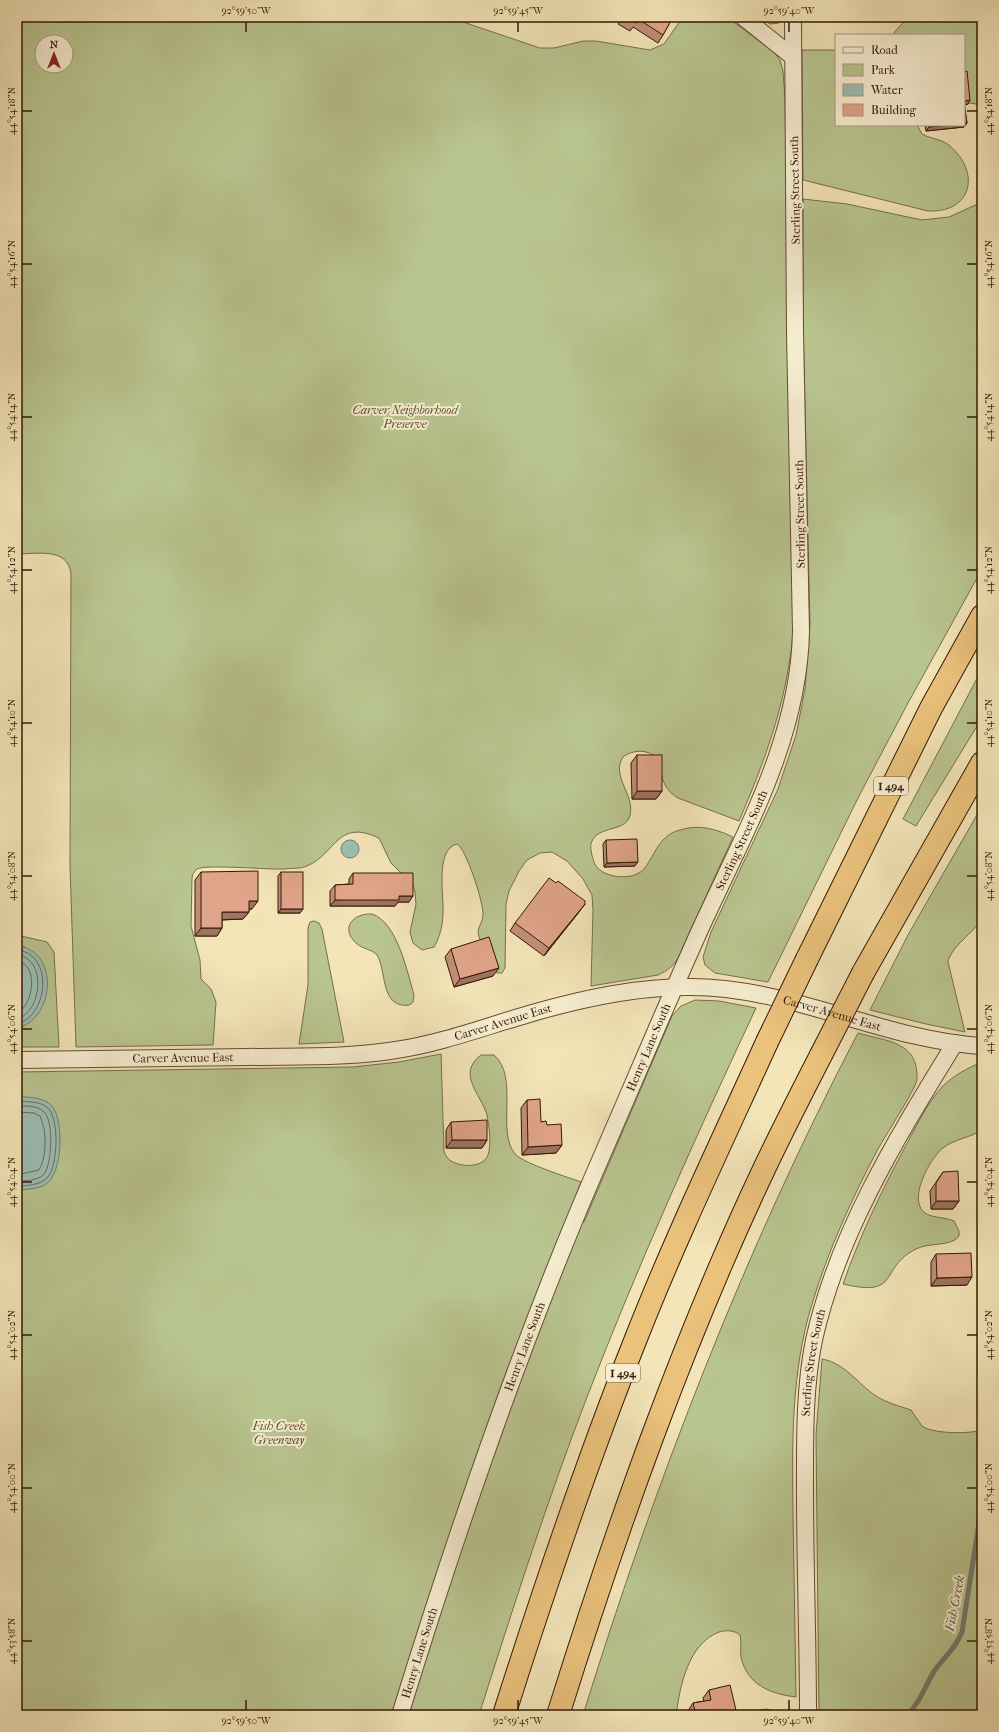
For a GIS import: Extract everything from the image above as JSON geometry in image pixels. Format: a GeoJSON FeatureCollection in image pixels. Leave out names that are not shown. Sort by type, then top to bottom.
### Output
{"type":"FeatureCollection","features":[{"type":"Feature","properties":{"kind":"highway","name":"I 494"},"geometry":{"type":"LineString","coordinates":[[504,1715],[554,1558],[634,1342],[660,1279],[767,1042],[807,959],[931,708],[982,616]]}},
{"type":"Feature","properties":{"kind":"highway"},"geometry":{"type":"LineString","coordinates":[[558,1715],[622,1520],[672,1387],[706,1302],[765,1168],[863,973],[907,892],[982,763]]}},
{"type":"Feature","properties":{"kind":"street"},"geometry":{"type":"LineString","coordinates":[[743,17],[793,57]]}},
{"type":"Feature","properties":{"kind":"street","name":"Sterling Street South"},"geometry":{"type":"LineString","coordinates":[[675,987],[771,774],[789,718],[800,658],[801,600],[795,332],[793,17]]}},
{"type":"Feature","properties":{"kind":"street","name":"Carver Avenue East"},"geometry":{"type":"LineString","coordinates":[[17,1060],[270,1057],[369,1054],[420,1046],[533,1013],[581,1001],[638,991],[675,987],[713,988],[750,993],[906,1033],[955,1043],[982,1046]]}},
{"type":"Feature","properties":{"kind":"street","name":"Henry Lane South"},"geometry":{"type":"LineString","coordinates":[[400,1715],[468,1506],[527,1342],[590,1185],[675,987]]}},
{"type":"Feature","properties":{"kind":"street","name":"Sterling Street South"},"geometry":{"type":"LineString","coordinates":[[808,1715],[805,1437],[808,1384],[814,1341],[831,1282],[868,1194],[896,1139],[955,1043]]}},
{"type":"Feature","properties":{"kind":"green space","name":"Carver Neighborhood Preserve"},"geometry":{"type":"Polygon","coordinates":[[[17,17],[455,17],[463,22],[540,48],[554,48],[583,41],[596,41],[650,50],[664,44],[683,17],[727,17],[774,52],[780,60],[783,71],[785,99],[793,632],[789,666],[779,712],[757,778],[739,821],[678,798],[672,794],[665,785],[656,757],[652,754],[640,751],[632,752],[624,756],[620,764],[621,779],[630,804],[631,812],[628,820],[620,826],[599,833],[592,841],[591,846],[594,862],[602,872],[609,875],[625,877],[632,876],[644,869],[662,841],[667,836],[680,830],[701,827],[733,837],[679,956],[673,965],[665,972],[658,975],[591,986],[592,895],[583,879],[567,861],[552,852],[540,853],[527,860],[519,871],[509,891],[506,904],[505,968],[502,973],[497,973],[495,970],[479,937],[478,931],[483,915],[481,900],[465,855],[457,844],[450,848],[443,863],[442,926],[434,947],[422,950],[413,943],[410,932],[416,904],[413,885],[391,863],[379,838],[365,833],[354,832],[345,835],[317,861],[304,867],[278,869],[213,867],[197,869],[194,872],[192,876],[191,926],[200,960],[201,979],[211,989],[216,1002],[213,1045],[76,1047],[70,866],[71,573],[64,559],[42,553],[17,554],[17,17]]]}},
{"type":"Feature","properties":{"kind":"green space"},"geometry":{"type":"Polygon","coordinates":[[[758,17],[783,17],[779,23],[770,24],[758,17]]]}},
{"type":"Feature","properties":{"kind":"green space"},"geometry":{"type":"Polygon","coordinates":[[[908,17],[982,17],[982,105],[965,102],[965,34],[893,34],[908,17]]]}},
{"type":"Feature","properties":{"kind":"green space"},"geometry":{"type":"Polygon","coordinates":[[[802,50],[835,50],[835,126],[918,126],[922,134],[940,140],[950,146],[960,157],[966,168],[968,179],[967,189],[962,198],[954,205],[943,210],[928,211],[803,180],[802,50]]]}},
{"type":"Feature","properties":{"kind":"green space"},"geometry":{"type":"Polygon","coordinates":[[[803,199],[847,204],[922,220],[949,217],[982,202],[982,569],[908,703],[858,798],[768,982],[715,973],[705,965],[703,957],[711,932],[778,789],[796,735],[805,689],[810,625],[803,320],[803,199]]]}},
{"type":"Feature","properties":{"kind":"green space"},"geometry":{"type":"Polygon","coordinates":[[[982,669],[982,718],[916,826],[903,819],[982,669]]]}},
{"type":"Feature","properties":{"kind":"green space"},"geometry":{"type":"Polygon","coordinates":[[[982,806],[982,919],[953,951],[948,962],[965,1032],[870,1010],[908,935],[982,806]]]}},
{"type":"Feature","properties":{"kind":"green space"},"geometry":{"type":"Polygon","coordinates":[[[372,914],[381,919],[388,927],[400,948],[414,995],[413,1002],[410,1005],[395,1003],[390,998],[377,955],[372,951],[358,945],[351,937],[349,927],[351,922],[359,916],[372,914]]]}},
{"type":"Feature","properties":{"kind":"green space"},"geometry":{"type":"Polygon","coordinates":[[[314,921],[319,923],[322,929],[344,1042],[299,1044],[308,985],[308,928],[310,922],[314,921]]]}},
{"type":"Feature","properties":{"kind":"green space"},"geometry":{"type":"Polygon","coordinates":[[[17,935],[47,942],[54,952],[59,1047],[17,1047],[17,1028],[23,1027],[25,947],[17,946],[17,935]]]}},
{"type":"Feature","properties":{"kind":"green space","name":"Fish Creek Greenway"},"geometry":{"type":"Polygon","coordinates":[[[695,1000],[719,1001],[756,1008],[668,1201],[606,1348],[572,1436],[544,1515],[479,1715],[17,1715],[17,1072],[353,1067],[399,1062],[441,1054],[444,1152],[451,1161],[462,1165],[474,1165],[484,1161],[487,1157],[490,1142],[487,1115],[472,1084],[470,1077],[471,1069],[474,1062],[481,1055],[494,1055],[502,1065],[505,1077],[507,1091],[507,1133],[510,1145],[516,1155],[521,1159],[581,1182],[566,1222],[584,1222],[672,1016],[681,1006],[695,1000]]]}},
{"type":"Feature","properties":{"kind":"green space"},"geometry":{"type":"Polygon","coordinates":[[[858,1033],[889,1041],[906,1050],[912,1057],[916,1066],[917,1079],[900,1113],[868,1168],[841,1225],[818,1284],[805,1330],[796,1382],[793,1435],[796,1697],[787,1696],[769,1690],[754,1681],[744,1667],[741,1657],[740,1635],[733,1631],[724,1631],[708,1638],[693,1656],[683,1679],[676,1715],[583,1715],[641,1540],[672,1453],[705,1368],[777,1198],[816,1115],[858,1033]]]}},
{"type":"Feature","properties":{"kind":"green space"},"geometry":{"type":"Polygon","coordinates":[[[982,1062],[982,1130],[943,1148],[932,1161],[922,1179],[919,1189],[918,1199],[920,1207],[925,1213],[931,1216],[954,1221],[959,1231],[959,1236],[951,1242],[916,1249],[897,1264],[882,1284],[874,1287],[862,1287],[843,1284],[878,1200],[894,1167],[926,1109],[947,1082],[961,1072],[982,1062]]]}},
{"type":"Feature","properties":{"kind":"green space"},"geometry":{"type":"Polygon","coordinates":[[[822,1359],[830,1361],[844,1369],[876,1396],[911,1410],[922,1426],[927,1429],[942,1432],[969,1432],[982,1430],[982,1715],[819,1715],[816,1435],[822,1359]]]}},
{"type":"Feature","properties":{"kind":"green space"},"geometry":{"type":"Polygon","coordinates":[[[766,1709],[797,1715],[753,1715],[760,1710],[766,1709]]]}},
{"type":"Feature","properties":{"kind":"water"},"geometry":{"type":"Polygon","coordinates":[[[350,840],[357,842],[359,849],[357,856],[350,858],[343,856],[341,849],[343,842],[350,840]]]}},
{"type":"Feature","properties":{"kind":"water"},"geometry":{"type":"Polygon","coordinates":[[[17,946],[31,950],[40,959],[46,971],[47,985],[45,999],[39,1012],[30,1022],[17,1028],[17,946]]]}},
{"type":"Feature","properties":{"kind":"water"},"geometry":{"type":"Polygon","coordinates":[[[17,1097],[31,1097],[40,1099],[52,1106],[59,1123],[60,1134],[59,1158],[52,1178],[40,1187],[20,1190],[17,1190],[17,1097]]]}},
{"type":"Feature","properties":{"kind":"building"},"geometry":{"type":"Polygon","coordinates":[[[625,17],[673,17],[663,35],[638,19],[636,23],[625,17]]]}},
{"type":"Feature","properties":{"kind":"building"},"geometry":{"type":"Polygon","coordinates":[[[967,71],[970,100],[965,101],[965,72],[967,71]]]}},
{"type":"Feature","properties":{"kind":"building"},"geometry":{"type":"Polygon","coordinates":[[[965,109],[967,123],[965,123],[965,109]]]}},
{"type":"Feature","properties":{"kind":"building"},"geometry":{"type":"Polygon","coordinates":[[[637,755],[662,755],[662,791],[637,791],[637,755]]]}},
{"type":"Feature","properties":{"kind":"building"},"geometry":{"type":"Polygon","coordinates":[[[637,839],[638,862],[607,863],[606,840],[637,839]]]}},
{"type":"Feature","properties":{"kind":"building"},"geometry":{"type":"Polygon","coordinates":[[[258,871],[258,901],[249,901],[249,912],[222,912],[222,928],[201,928],[201,872],[258,871]]]}},
{"type":"Feature","properties":{"kind":"building"},"geometry":{"type":"Polygon","coordinates":[[[281,872],[303,872],[303,909],[281,909],[281,872]]]}},
{"type":"Feature","properties":{"kind":"building"},"geometry":{"type":"Polygon","coordinates":[[[353,873],[413,873],[413,896],[399,896],[399,900],[335,900],[335,885],[353,884],[353,873]]]}},
{"type":"Feature","properties":{"kind":"building"},"geometry":{"type":"Polygon","coordinates":[[[549,878],[556,883],[558,881],[585,901],[585,904],[549,948],[515,923],[549,878]]]}},
{"type":"Feature","properties":{"kind":"building"},"geometry":{"type":"Polygon","coordinates":[[[489,937],[499,968],[460,979],[451,949],[489,937]]]}},
{"type":"Feature","properties":{"kind":"building"},"geometry":{"type":"Polygon","coordinates":[[[540,1099],[541,1122],[546,1121],[547,1125],[561,1124],[562,1145],[528,1147],[527,1100],[540,1099]]]}},
{"type":"Feature","properties":{"kind":"building"},"geometry":{"type":"Polygon","coordinates":[[[487,1120],[487,1140],[452,1140],[451,1122],[487,1120]]]}},
{"type":"Feature","properties":{"kind":"building"},"geometry":{"type":"Polygon","coordinates":[[[958,1171],[959,1201],[936,1201],[936,1183],[943,1172],[958,1171]]]}},
{"type":"Feature","properties":{"kind":"building"},"geometry":{"type":"Polygon","coordinates":[[[971,1253],[972,1277],[937,1278],[936,1254],[971,1253]]]}},
{"type":"Feature","properties":{"kind":"building"},"geometry":{"type":"Polygon","coordinates":[[[730,1685],[736,1710],[725,1712],[726,1715],[696,1715],[693,1703],[711,1700],[709,1690],[730,1685]]]}},
{"type":"Feature","properties":{"kind":"waterway","name":"Fish Creek"},"geometry":{"type":"LineString","coordinates":[[907,1715],[916,1705],[935,1670],[960,1638],[982,1504]]}}]}
